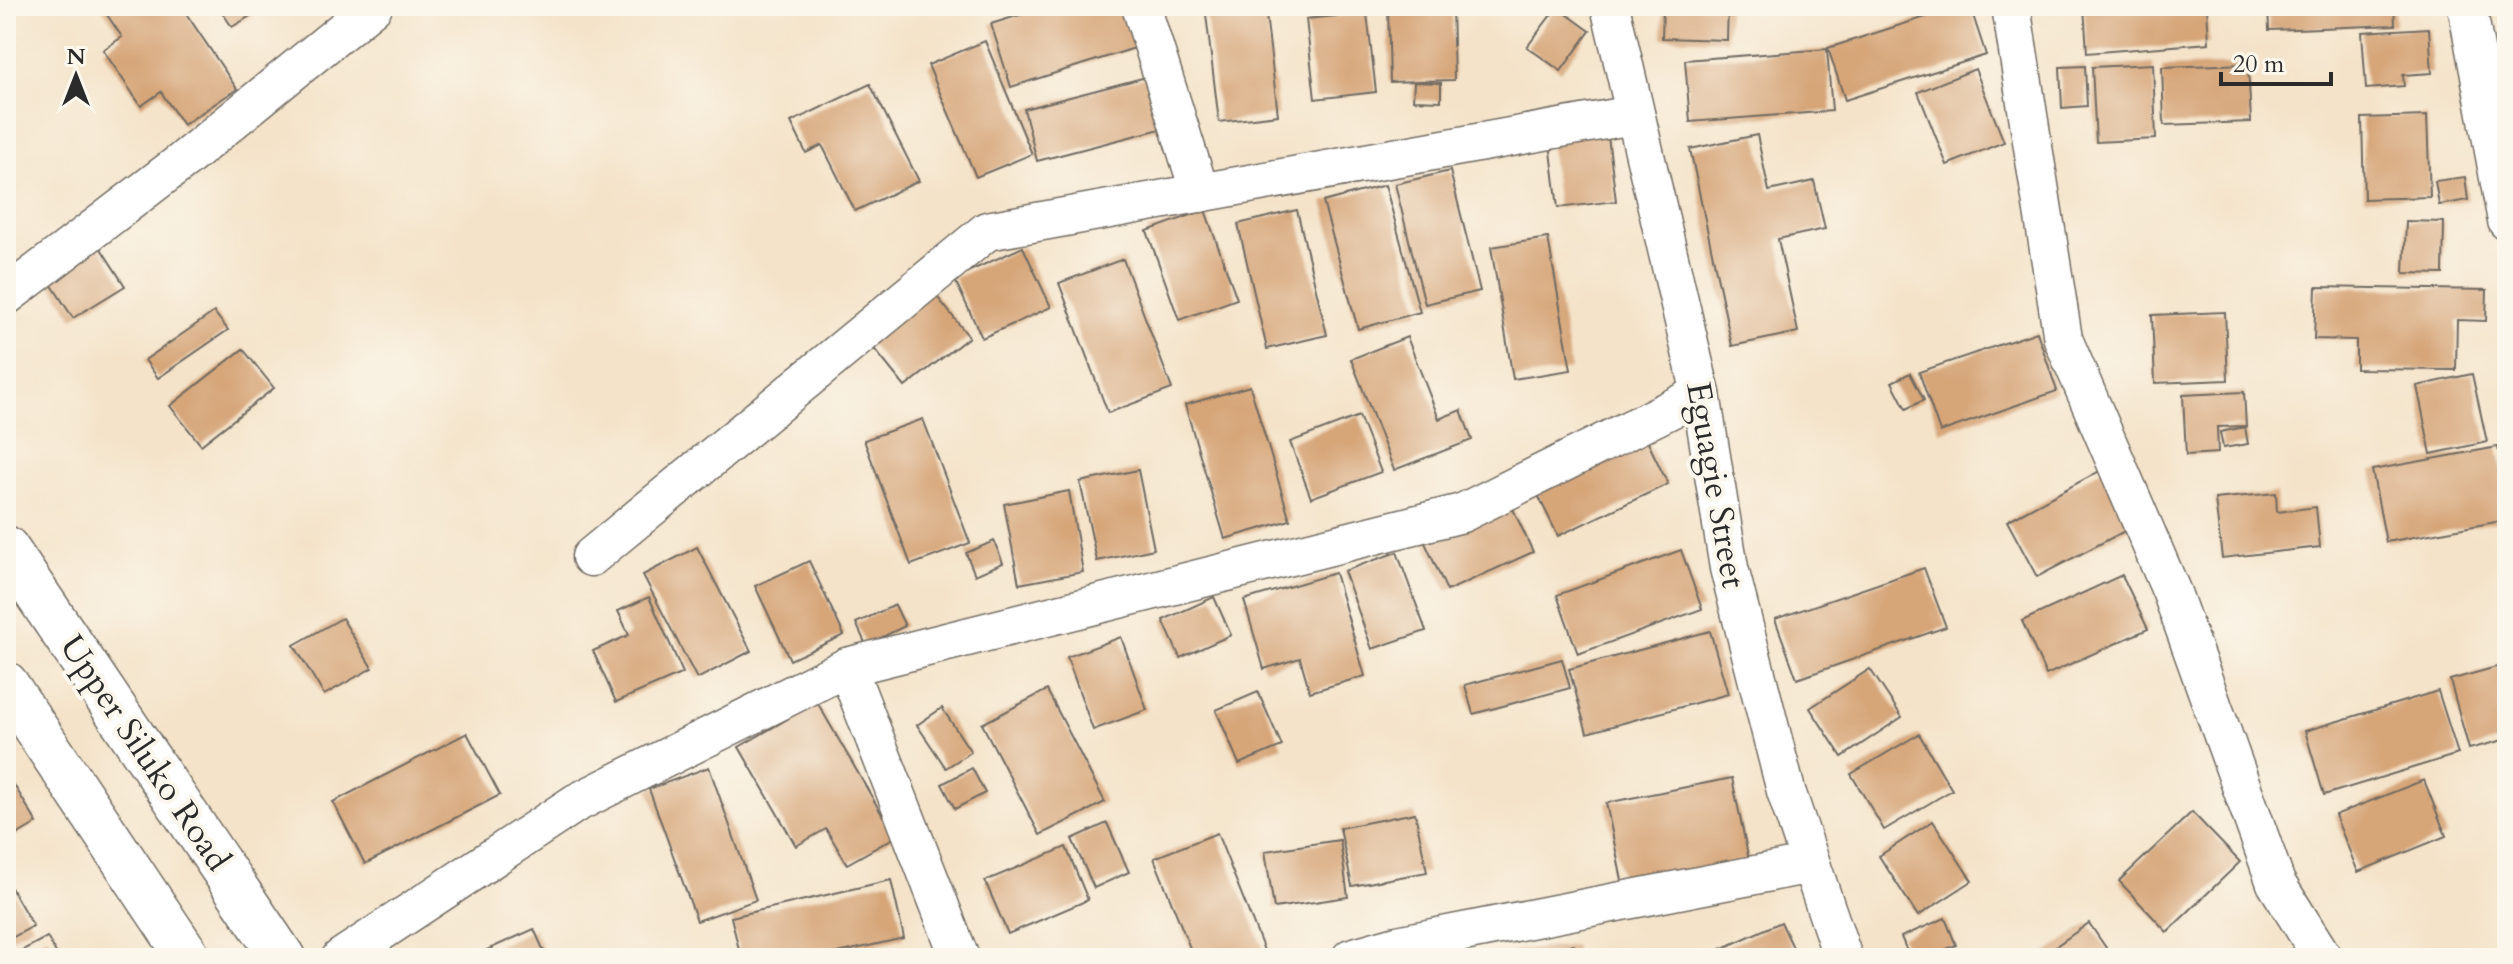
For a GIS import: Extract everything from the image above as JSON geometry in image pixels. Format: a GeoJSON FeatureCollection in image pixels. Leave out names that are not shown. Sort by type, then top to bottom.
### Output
{"type":"FeatureCollection","features":[{"type":"Feature","properties":{"kind":"main road","name":"Upper Siluko Road"},"geometry":{"type":"LineString","coordinates":[[6,548],[283,958]]}},
{"type":"Feature","properties":{"kind":"main road"},"geometry":{"type":"LineString","coordinates":[[6,684],[189,958]]}},
{"type":"Feature","properties":{"kind":"street"},"geometry":{"type":"LineString","coordinates":[[6,296],[184,160],[373,6]]}},
{"type":"Feature","properties":{"kind":"street"},"geometry":{"type":"LineString","coordinates":[[1141,6],[1200,193]]}},
{"type":"Feature","properties":{"kind":"street","name":"Eguagie Street"},"geometry":{"type":"LineString","coordinates":[[1610,6],[1633,115],[1701,394],[1729,568],[1786,791],[1843,958]]}},
{"type":"Feature","properties":{"kind":"street"},"geometry":{"type":"LineString","coordinates":[[2011,6],[2063,339],[2172,593],[2276,883],[2323,958]]}},
{"type":"Feature","properties":{"kind":"street"},"geometry":{"type":"LineString","coordinates":[[2467,6],[2507,221]]}},
{"type":"Feature","properties":{"kind":"street"},"geometry":{"type":"LineString","coordinates":[[591,557],[987,231],[1633,115]]}},
{"type":"Feature","properties":{"kind":"street"},"geometry":{"type":"LineString","coordinates":[[341,958],[576,803],[847,667],[1462,513],[1701,394]]}},
{"type":"Feature","properties":{"kind":"street"},"geometry":{"type":"LineString","coordinates":[[847,667],[960,958]]}},
{"type":"Feature","properties":{"kind":"street"},"geometry":{"type":"LineString","coordinates":[[1351,958],[1401,952],[1811,864]]}},
{"type":"Feature","properties":{"kind":"building"},"geometry":{"type":"Polygon","coordinates":[[[101,6],[181,6],[237,89],[183,125],[161,92],[141,106],[103,50],[122,37],[101,6]]]}},
{"type":"Feature","properties":{"kind":"building"},"geometry":{"type":"Polygon","coordinates":[[[218,6],[267,6],[232,27],[218,6]]]}},
{"type":"Feature","properties":{"kind":"building"},"geometry":{"type":"Polygon","coordinates":[[[1049,6],[1125,6],[1138,47],[1011,87],[991,24],[1049,6]]]}},
{"type":"Feature","properties":{"kind":"building"},"geometry":{"type":"Polygon","coordinates":[[[1205,6],[1265,6],[1278,115],[1219,122],[1205,6]]]}},
{"type":"Feature","properties":{"kind":"building"},"geometry":{"type":"Polygon","coordinates":[[[1388,6],[1452,6],[1454,80],[1390,82],[1388,6]]]}},
{"type":"Feature","properties":{"kind":"building"},"geometry":{"type":"Polygon","coordinates":[[[1663,6],[1728,6],[1727,40],[1662,38],[1663,6]]]}},
{"type":"Feature","properties":{"kind":"building"},"geometry":{"type":"Polygon","coordinates":[[[1960,6],[1970,6],[1986,55],[1845,100],[1828,48],[1960,6]]]}},
{"type":"Feature","properties":{"kind":"building"},"geometry":{"type":"Polygon","coordinates":[[[2084,6],[2207,6],[2209,43],[2087,53],[2084,6]]]}},
{"type":"Feature","properties":{"kind":"building"},"geometry":{"type":"Polygon","coordinates":[[[2268,6],[2394,6],[2395,25],[2269,30],[2268,6]]]}},
{"type":"Feature","properties":{"kind":"building"},"geometry":{"type":"Polygon","coordinates":[[[1557,7],[1590,31],[1561,71],[1527,47],[1557,7]]]}},
{"type":"Feature","properties":{"kind":"building"},"geometry":{"type":"Polygon","coordinates":[[[1367,13],[1376,92],[1315,99],[1306,19],[1367,13]]]}},
{"type":"Feature","properties":{"kind":"building"},"geometry":{"type":"Polygon","coordinates":[[[2429,28],[2432,73],[2403,75],[2404,86],[2366,89],[2362,32],[2429,28]]]}},
{"type":"Feature","properties":{"kind":"building"},"geometry":{"type":"Polygon","coordinates":[[[985,41],[1032,154],[976,177],[928,65],[985,41]]]}},
{"type":"Feature","properties":{"kind":"building"},"geometry":{"type":"Polygon","coordinates":[[[1827,49],[1832,111],[1690,122],[1685,60],[1827,49]]]}},
{"type":"Feature","properties":{"kind":"building"},"geometry":{"type":"Polygon","coordinates":[[[2153,64],[2156,139],[2096,142],[2092,67],[2153,64]]]}},
{"type":"Feature","properties":{"kind":"building"},"geometry":{"type":"Polygon","coordinates":[[[2248,64],[2251,122],[2164,125],[2162,67],[2248,64]]]}},
{"type":"Feature","properties":{"kind":"building"},"geometry":{"type":"Polygon","coordinates":[[[2085,66],[2087,106],[2062,108],[2060,67],[2085,66]]]}},
{"type":"Feature","properties":{"kind":"building"},"geometry":{"type":"Polygon","coordinates":[[[1975,69],[2004,142],[1947,165],[1918,92],[1975,69]]]}},
{"type":"Feature","properties":{"kind":"building"},"geometry":{"type":"Polygon","coordinates":[[[1154,75],[1168,127],[1037,161],[1024,109],[1154,75]]]}},
{"type":"Feature","properties":{"kind":"building"},"geometry":{"type":"Polygon","coordinates":[[[1414,82],[1441,83],[1441,101],[1413,100],[1414,82]]]}},
{"type":"Feature","properties":{"kind":"building"},"geometry":{"type":"Polygon","coordinates":[[[870,84],[919,181],[855,211],[822,145],[806,153],[791,122],[870,84]]]}},
{"type":"Feature","properties":{"kind":"building"},"geometry":{"type":"Polygon","coordinates":[[[2427,116],[2430,197],[2364,199],[2362,118],[2427,116]]]}},
{"type":"Feature","properties":{"kind":"building"},"geometry":{"type":"Polygon","coordinates":[[[1607,128],[1616,201],[1558,208],[1549,135],[1607,128]]]}},
{"type":"Feature","properties":{"kind":"building"},"geometry":{"type":"Polygon","coordinates":[[[1757,135],[1769,191],[1814,181],[1825,229],[1778,239],[1798,332],[1732,346],[1690,149],[1757,135]]]}},
{"type":"Feature","properties":{"kind":"building"},"geometry":{"type":"Polygon","coordinates":[[[1450,171],[1480,291],[1425,304],[1395,184],[1450,171]]]}},
{"type":"Feature","properties":{"kind":"building"},"geometry":{"type":"Polygon","coordinates":[[[2465,177],[2468,200],[2439,205],[2435,181],[2465,177]]]}},
{"type":"Feature","properties":{"kind":"building"},"geometry":{"type":"Polygon","coordinates":[[[1385,185],[1420,312],[1358,329],[1323,202],[1385,185]]]}},
{"type":"Feature","properties":{"kind":"building"},"geometry":{"type":"Polygon","coordinates":[[[1205,210],[1237,299],[1179,320],[1147,231],[1205,210]]]}},
{"type":"Feature","properties":{"kind":"building"},"geometry":{"type":"Polygon","coordinates":[[[1297,210],[1327,335],[1267,349],[1238,224],[1297,210]]]}},
{"type":"Feature","properties":{"kind":"building"},"geometry":{"type":"Polygon","coordinates":[[[2406,221],[2444,222],[2443,274],[2404,273],[2406,221]]]}},
{"type":"Feature","properties":{"kind":"building"},"geometry":{"type":"Polygon","coordinates":[[[1548,238],[1571,370],[1513,379],[1491,247],[1548,238]]]}},
{"type":"Feature","properties":{"kind":"building"},"geometry":{"type":"Polygon","coordinates":[[[98,244],[125,286],[73,318],[46,276],[98,244]]]}},
{"type":"Feature","properties":{"kind":"building"},"geometry":{"type":"Polygon","coordinates":[[[1023,247],[1051,307],[982,338],[954,278],[1023,247]]]}},
{"type":"Feature","properties":{"kind":"building"},"geometry":{"type":"Polygon","coordinates":[[[1123,259],[1172,389],[1108,413],[1059,283],[1123,259]]]}},
{"type":"Feature","properties":{"kind":"building"},"geometry":{"type":"Polygon","coordinates":[[[2316,287],[2487,290],[2486,321],[2457,320],[2456,370],[2356,369],[2356,340],[2314,339],[2316,287]]]}},
{"type":"Feature","properties":{"kind":"building"},"geometry":{"type":"Polygon","coordinates":[[[932,290],[969,337],[905,387],[867,340],[932,290]]]}},
{"type":"Feature","properties":{"kind":"building"},"geometry":{"type":"Polygon","coordinates":[[[214,312],[228,330],[158,378],[145,360],[214,312]]]}},
{"type":"Feature","properties":{"kind":"building"},"geometry":{"type":"Polygon","coordinates":[[[2225,312],[2228,380],[2155,383],[2152,315],[2225,312]]]}},
{"type":"Feature","properties":{"kind":"building"},"geometry":{"type":"Polygon","coordinates":[[[2037,332],[2057,391],[1940,432],[1919,372],[2037,332]]]}},
{"type":"Feature","properties":{"kind":"building"},"geometry":{"type":"Polygon","coordinates":[[[1407,337],[1439,419],[1461,410],[1472,440],[1394,470],[1351,359],[1407,337]]]}},
{"type":"Feature","properties":{"kind":"building"},"geometry":{"type":"Polygon","coordinates":[[[243,349],[274,388],[201,445],[170,406],[243,349]]]}},
{"type":"Feature","properties":{"kind":"building"},"geometry":{"type":"Polygon","coordinates":[[[1910,373],[1924,400],[1906,409],[1892,382],[1910,373]]]}},
{"type":"Feature","properties":{"kind":"building"},"geometry":{"type":"Polygon","coordinates":[[[2472,374],[2487,442],[2431,454],[2417,386],[2472,374]]]}},
{"type":"Feature","properties":{"kind":"building"},"geometry":{"type":"Polygon","coordinates":[[[1250,386],[1290,520],[1225,539],[1185,405],[1250,386]]]}},
{"type":"Feature","properties":{"kind":"building"},"geometry":{"type":"Polygon","coordinates":[[[2244,392],[2246,426],[2217,427],[2218,453],[2186,455],[2183,395],[2244,392]]]}},
{"type":"Feature","properties":{"kind":"building"},"geometry":{"type":"Polygon","coordinates":[[[1359,416],[1381,472],[1311,498],[1290,442],[1359,416]]]}},
{"type":"Feature","properties":{"kind":"building"},"geometry":{"type":"Polygon","coordinates":[[[923,419],[970,543],[911,565],[864,440],[923,419]]]}},
{"type":"Feature","properties":{"kind":"building"},"geometry":{"type":"Polygon","coordinates":[[[2245,427],[2248,444],[2223,448],[2220,432],[2245,427]]]}},
{"type":"Feature","properties":{"kind":"building"},"geometry":{"type":"Polygon","coordinates":[[[1641,428],[1668,484],[1558,536],[1531,481],[1641,428]]]}},
{"type":"Feature","properties":{"kind":"building"},"geometry":{"type":"Polygon","coordinates":[[[2498,447],[2507,493],[2507,520],[2386,542],[2372,470],[2498,447]]]}},
{"type":"Feature","properties":{"kind":"building"},"geometry":{"type":"Polygon","coordinates":[[[2107,467],[2138,524],[2037,577],[2007,521],[2107,467]]]}},
{"type":"Feature","properties":{"kind":"building"},"geometry":{"type":"Polygon","coordinates":[[[1138,470],[1154,549],[1097,561],[1080,482],[1138,470]]]}},
{"type":"Feature","properties":{"kind":"building"},"geometry":{"type":"Polygon","coordinates":[[[1069,491],[1083,572],[1019,584],[1004,504],[1069,491]]]}},
{"type":"Feature","properties":{"kind":"building"},"geometry":{"type":"Polygon","coordinates":[[[2276,493],[2277,512],[2316,507],[2320,547],[2222,558],[2215,499],[2276,493]]]}},
{"type":"Feature","properties":{"kind":"building"},"geometry":{"type":"Polygon","coordinates":[[[1508,498],[1533,552],[1447,591],[1422,536],[1508,498]]]}},
{"type":"Feature","properties":{"kind":"building"},"geometry":{"type":"Polygon","coordinates":[[[994,541],[1003,563],[975,575],[966,553],[994,541]]]}},
{"type":"Feature","properties":{"kind":"building"},"geometry":{"type":"Polygon","coordinates":[[[697,547],[751,651],[697,679],[643,575],[697,547]]]}},
{"type":"Feature","properties":{"kind":"building"},"geometry":{"type":"Polygon","coordinates":[[[1681,550],[1702,609],[1578,654],[1557,595],[1681,550]]]}},
{"type":"Feature","properties":{"kind":"building"},"geometry":{"type":"Polygon","coordinates":[[[1397,552],[1426,631],[1372,649],[1344,571],[1397,552]]]}},
{"type":"Feature","properties":{"kind":"building"},"geometry":{"type":"Polygon","coordinates":[[[809,561],[844,635],[790,660],[755,586],[809,561]]]}},
{"type":"Feature","properties":{"kind":"building"},"geometry":{"type":"Polygon","coordinates":[[[1924,568],[1946,627],[1797,679],[1775,619],[1924,568]]]}},
{"type":"Feature","properties":{"kind":"building"},"geometry":{"type":"Polygon","coordinates":[[[1335,573],[1365,676],[1310,692],[1300,658],[1264,669],[1244,600],[1335,573]]]}},
{"type":"Feature","properties":{"kind":"building"},"geometry":{"type":"Polygon","coordinates":[[[2122,575],[2148,629],[2046,675],[2022,621],[2122,575]]]}},
{"type":"Feature","properties":{"kind":"building"},"geometry":{"type":"Polygon","coordinates":[[[649,597],[683,673],[616,702],[593,651],[629,635],[618,611],[649,597]]]}},
{"type":"Feature","properties":{"kind":"building"},"geometry":{"type":"Polygon","coordinates":[[[1214,597],[1231,635],[1180,658],[1163,620],[1214,597]]]}},
{"type":"Feature","properties":{"kind":"building"},"geometry":{"type":"Polygon","coordinates":[[[895,605],[905,626],[866,645],[856,623],[895,605]]]}},
{"type":"Feature","properties":{"kind":"building"},"geometry":{"type":"Polygon","coordinates":[[[342,618],[372,668],[324,695],[294,645],[342,618]]]}},
{"type":"Feature","properties":{"kind":"building"},"geometry":{"type":"Polygon","coordinates":[[[1710,631],[1728,694],[1587,733],[1569,669],[1710,631]]]}},
{"type":"Feature","properties":{"kind":"building"},"geometry":{"type":"Polygon","coordinates":[[[1121,637],[1147,710],[1093,730],[1067,657],[1121,637]]]}},
{"type":"Feature","properties":{"kind":"building"},"geometry":{"type":"Polygon","coordinates":[[[1562,659],[1570,688],[1473,714],[1465,685],[1562,659]]]}},
{"type":"Feature","properties":{"kind":"building"},"geometry":{"type":"Polygon","coordinates":[[[2507,664],[2507,739],[2469,749],[2450,680],[2507,664]]]}},
{"type":"Feature","properties":{"kind":"building"},"geometry":{"type":"Polygon","coordinates":[[[1870,669],[1902,717],[1842,757],[1810,708],[1870,669]]]}},
{"type":"Feature","properties":{"kind":"building"},"geometry":{"type":"Polygon","coordinates":[[[1047,690],[1105,802],[1040,835],[982,724],[1047,690]]]}},
{"type":"Feature","properties":{"kind":"building"},"geometry":{"type":"Polygon","coordinates":[[[2438,691],[2458,754],[2324,795],[2305,731],[2438,691]]]}},
{"type":"Feature","properties":{"kind":"building"},"geometry":{"type":"Polygon","coordinates":[[[1258,692],[1282,746],[1239,764],[1216,710],[1258,692]]]}},
{"type":"Feature","properties":{"kind":"building"},"geometry":{"type":"Polygon","coordinates":[[[817,702],[895,837],[847,864],[826,829],[796,846],[739,747],[817,702]]]}},
{"type":"Feature","properties":{"kind":"building"},"geometry":{"type":"Polygon","coordinates":[[[942,708],[971,752],[946,768],[917,725],[942,708]]]}},
{"type":"Feature","properties":{"kind":"building"},"geometry":{"type":"Polygon","coordinates":[[[467,733],[500,795],[365,864],[333,802],[467,733]]]}},
{"type":"Feature","properties":{"kind":"building"},"geometry":{"type":"Polygon","coordinates":[[[1919,734],[1952,790],[1884,830],[1851,774],[1919,734]]]}},
{"type":"Feature","properties":{"kind":"building"},"geometry":{"type":"Polygon","coordinates":[[[709,767],[756,900],[697,921],[649,789],[709,767]]]}},
{"type":"Feature","properties":{"kind":"building"},"geometry":{"type":"Polygon","coordinates":[[[972,768],[985,793],[955,809],[942,784],[972,768]]]}},
{"type":"Feature","properties":{"kind":"building"},"geometry":{"type":"Polygon","coordinates":[[[1732,778],[1749,860],[1623,885],[1606,803],[1732,778]]]}},
{"type":"Feature","properties":{"kind":"building"},"geometry":{"type":"Polygon","coordinates":[[[2424,780],[2446,836],[2358,872],[2335,815],[2424,780]]]}},
{"type":"Feature","properties":{"kind":"building"},"geometry":{"type":"Polygon","coordinates":[[[14,785],[37,823],[6,841],[6,790],[14,785]]]}},
{"type":"Feature","properties":{"kind":"building"},"geometry":{"type":"Polygon","coordinates":[[[2192,812],[2240,862],[2167,932],[2119,881],[2192,812]]]}},
{"type":"Feature","properties":{"kind":"building"},"geometry":{"type":"Polygon","coordinates":[[[1415,813],[1427,872],[1352,886],[1340,828],[1415,813]]]}},
{"type":"Feature","properties":{"kind":"building"},"geometry":{"type":"Polygon","coordinates":[[[1933,821],[1972,881],[1918,916],[1879,856],[1933,821]]]}},
{"type":"Feature","properties":{"kind":"building"},"geometry":{"type":"Polygon","coordinates":[[[1107,823],[1129,872],[1094,888],[1072,839],[1107,823]]]}},
{"type":"Feature","properties":{"kind":"building"},"geometry":{"type":"Polygon","coordinates":[[[1217,833],[1265,953],[1253,958],[1194,958],[1154,858],[1217,833]]]}},
{"type":"Feature","properties":{"kind":"building"},"geometry":{"type":"Polygon","coordinates":[[[1340,840],[1348,897],[1274,908],[1265,851],[1340,840]]]}},
{"type":"Feature","properties":{"kind":"building"},"geometry":{"type":"Polygon","coordinates":[[[1066,847],[1088,900],[1008,934],[985,881],[1066,847]]]}},
{"type":"Feature","properties":{"kind":"building"},"geometry":{"type":"Polygon","coordinates":[[[6,879],[33,926],[6,941],[6,879]]]}},
{"type":"Feature","properties":{"kind":"building"},"geometry":{"type":"Polygon","coordinates":[[[891,880],[904,938],[816,958],[741,958],[731,917],[891,880]]]}},
{"type":"Feature","properties":{"kind":"building"},"geometry":{"type":"Polygon","coordinates":[[[1945,918],[1956,945],[1926,958],[1910,958],[1901,937],[1945,918]]]}},
{"type":"Feature","properties":{"kind":"building"},"geometry":{"type":"Polygon","coordinates":[[[1781,922],[1798,958],[1701,958],[1781,922]]]}},
{"type":"Feature","properties":{"kind":"building"},"geometry":{"type":"Polygon","coordinates":[[[2089,923],[2113,958],[2039,958],[2089,923]]]}},
{"type":"Feature","properties":{"kind":"building"},"geometry":{"type":"Polygon","coordinates":[[[534,929],[547,958],[469,958],[534,929]]]}},
{"type":"Feature","properties":{"kind":"building"},"geometry":{"type":"Polygon","coordinates":[[[47,937],[59,958],[8,958],[47,937]]]}},
{"type":"Feature","properties":{"kind":"building"},"geometry":{"type":"Polygon","coordinates":[[[1574,945],[1576,958],[1515,958],[1515,951],[1574,945]]]}}]}
